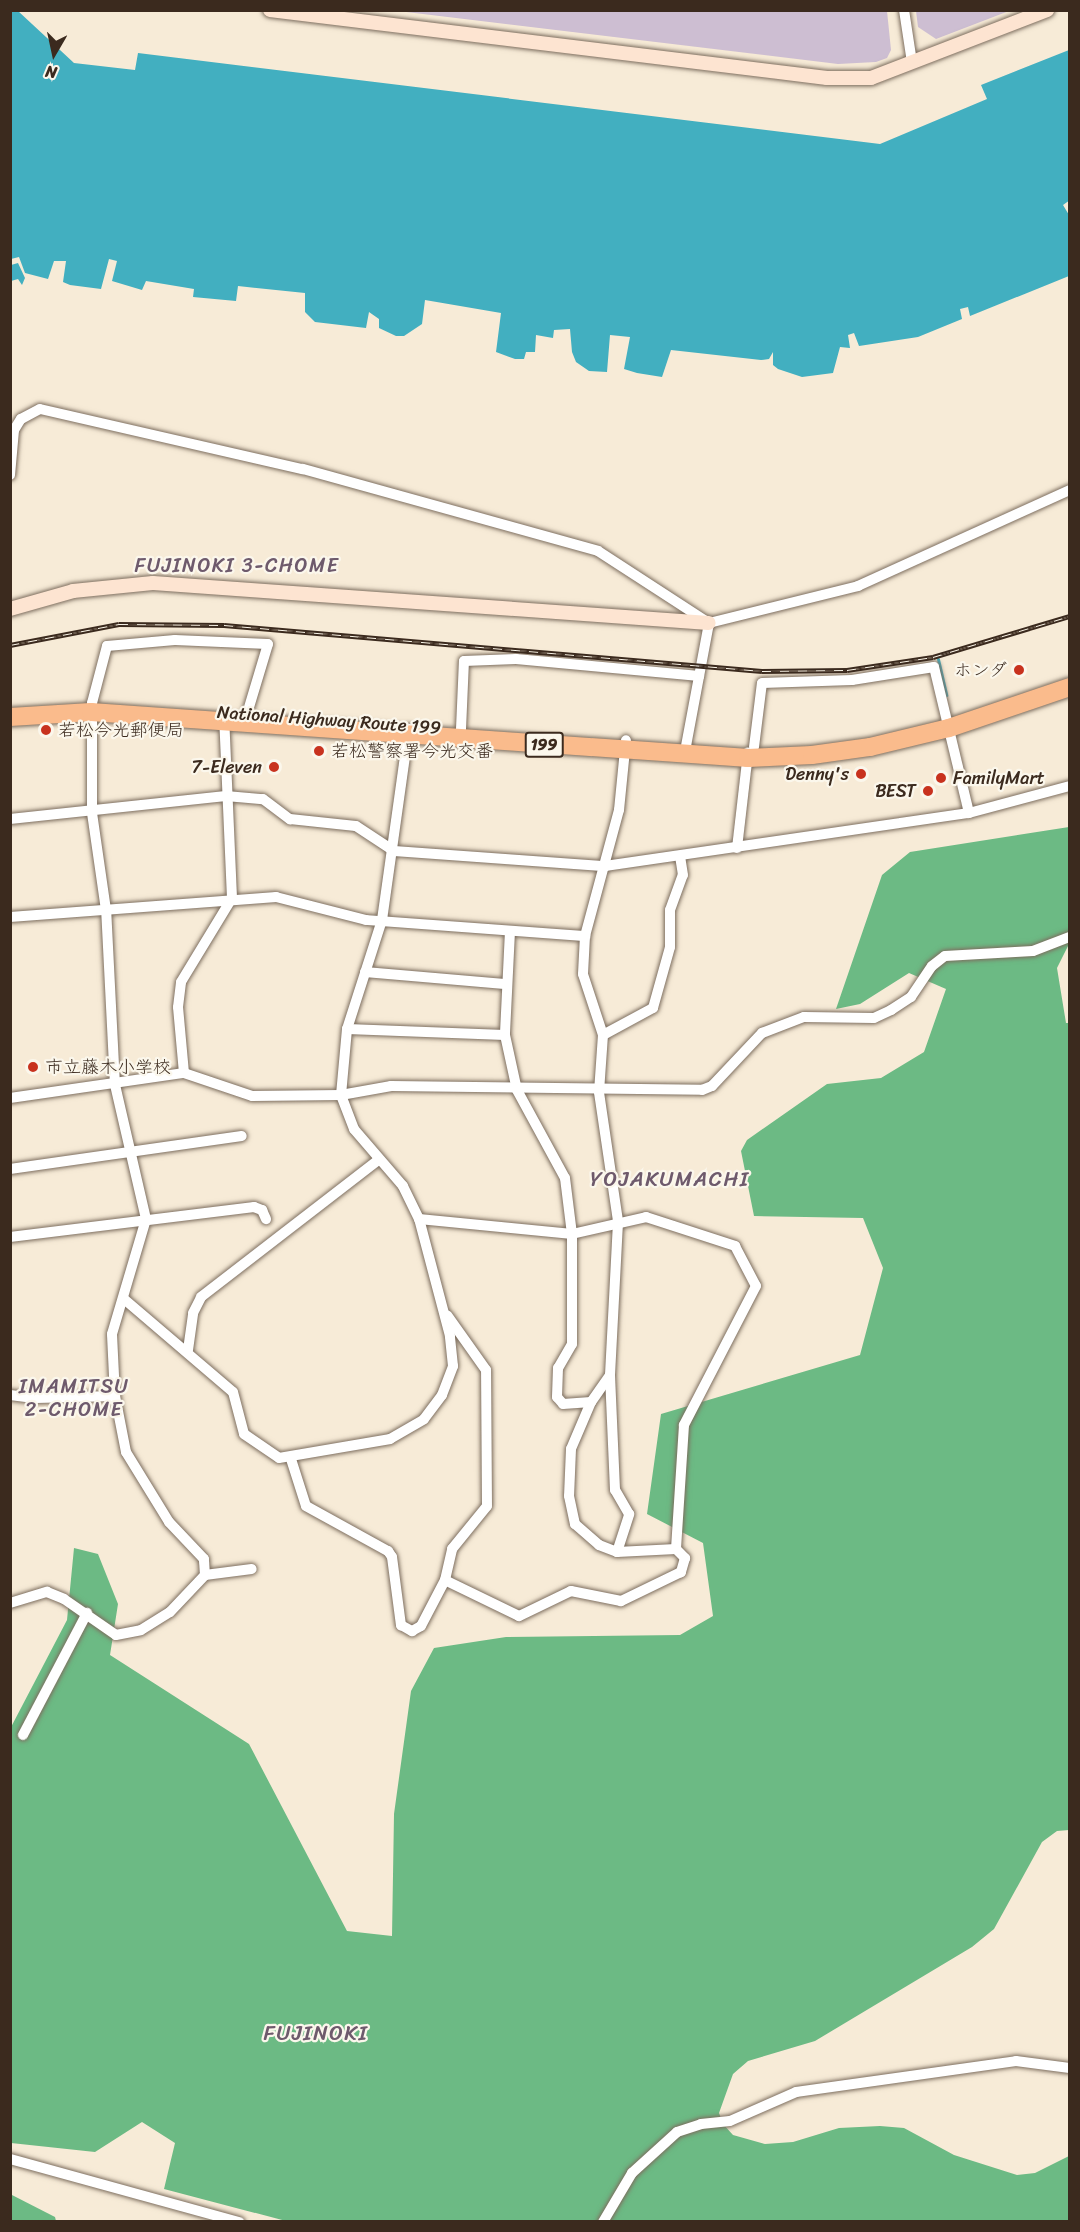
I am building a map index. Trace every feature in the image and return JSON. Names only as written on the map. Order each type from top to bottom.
[{"type":"highway","name":"National Highway Route 199","points":[[947,723],[1070,677]]},
{"type":"highway","name":"National Highway Route 199","points":[[10,704],[92,707],[224,719],[750,751],[858,739],[947,723],[1070,687]]},
{"type":"highway","name":"National Highway Route 199","points":[[10,717],[92,707]]},
{"type":"highway","name":"National Highway Route 199","points":[[224,719],[247,714],[409,731],[461,729],[626,745],[686,746],[750,751]]},
{"type":"street","points":[[270,10],[827,78],[871,78],[1047,10]]},
{"type":"street","points":[[904,10],[912,62]]},
{"type":"street","points":[[10,475],[14,430],[21,419],[40,409],[303,469],[598,551],[709,623]]},
{"type":"street","points":[[10,609],[73,591],[153,584],[709,623],[858,586],[1070,490]]},
{"type":"street","points":[[686,746],[709,623]]},
{"type":"street","points":[[205,1575],[204,1559],[169,1522],[126,1452],[115,1396],[112,1334],[146,1220],[115,1085],[106,910],[92,813],[92,707],[106,646],[175,640],[268,644],[247,714]]},
{"type":"street","points":[[461,729],[464,661],[516,659],[699,676]]},
{"type":"street","points":[[737,848],[762,683],[852,680],[934,667],[969,813]]},
{"type":"street","points":[[184,1073],[178,1007],[181,982],[232,898],[224,719]]},
{"type":"street","points":[[124,1299],[188,1350],[233,1392],[244,1434],[256,1446],[279,1458],[291,1458],[390,1439],[424,1419],[442,1395],[453,1366],[443,1310],[419,1219],[403,1186],[378,1160],[354,1129],[341,1095],[347,1029],[382,920],[394,851],[409,731]]},
{"type":"street","points":[[617,1552],[629,1514],[615,1490],[610,1375],[618,1221],[599,1092],[603,1035],[583,974],[585,936],[620,810],[626,745]]},
{"type":"street","points":[[10,819],[92,813],[226,796],[263,799],[290,819],[356,826],[394,851],[605,866],[969,813],[1070,786]]},
{"type":"street","points":[[603,1035],[653,1008],[670,947],[670,910],[683,875],[680,856]]},
{"type":"street","points":[[10,917],[232,898],[276,897],[382,920],[585,936]]},
{"type":"street","points":[[510,931],[504,984],[505,1035],[517,1090],[565,1178],[572,1234],[572,1344],[558,1368],[558,1396],[563,1404],[591,1402]]},
{"type":"street","points":[[10,1098],[115,1085],[184,1073],[252,1096],[341,1095],[391,1086],[599,1092],[708,1089],[752,1040],[771,1029],[804,1017],[873,1018],[911,996],[932,966],[945,956],[1033,951],[1070,938]]},
{"type":"street","points":[[365,972],[504,984]]},
{"type":"street","points":[[347,1029],[505,1035]]},
{"type":"street","points":[[10,1169],[242,1136]]},
{"type":"street","points":[[188,1350],[193,1313],[201,1298],[378,1160]]},
{"type":"street","points":[[10,1237],[254,1207],[262,1210],[266,1219]]},
{"type":"street","points":[[419,1219],[572,1234],[618,1221],[646,1217],[735,1246],[756,1286],[684,1425],[676,1549]]},
{"type":"street","points":[[291,1458],[306,1506],[388,1551],[392,1557],[398,1611],[406,1629],[421,1626],[445,1580],[452,1549],[487,1506],[486,1370],[443,1310]]},
{"type":"street","points":[[445,1580],[519,1616],[571,1591],[621,1601],[681,1572],[685,1558],[676,1549],[617,1552],[589,1538],[575,1524],[570,1504],[571,1449],[591,1402],[610,1375]]},
{"type":"street","points":[[10,1395],[36,1398],[115,1396]]},
{"type":"street","points":[[10,1604],[47,1592],[87,1613],[116,1635],[141,1630],[170,1612],[205,1575],[252,1569]]},
{"type":"street","points":[[23,1734],[87,1613]]},
{"type":"street","points":[[603,2222],[632,2173],[677,2132],[701,2124],[729,2121],[796,2092],[1016,2061],[1070,2068]]},
{"type":"street","points":[[10,2159],[239,2222]]},
{"type":"shaded area","points":[[916,10],[1009,11],[936,39],[918,27]]},
{"type":"shaded area","points":[[398,11],[887,11],[891,50],[887,58],[876,62],[838,64]]},
{"type":"green space","points":[[1069,827],[1069,944],[1057,968],[1066,1023],[1070,1023],[1069,1830],[1057,1831],[1042,1842],[994,1929],[972,1947],[815,2041],[748,2061],[733,2074],[719,2113],[723,2124],[733,2135],[765,2144],[793,2142],[839,2128],[880,2126],[904,2128],[954,2155],[1017,2175],[1035,2173],[1069,2156],[1069,2221],[286,2221],[164,2189],[175,2143],[142,2122],[95,2152],[11,2143],[10,1729],[67,1620],[74,1548],[98,1554],[118,1604],[110,1655],[249,1744],[347,1931],[392,1936],[394,1814],[411,1691],[434,1648],[506,1637],[680,1635],[713,1616],[703,1543],[647,1514],[661,1414],[860,1355],[883,1268],[863,1218],[754,1216],[741,1151],[747,1140],[827,1084],[881,1078],[924,1052],[946,989],[909,973],[860,1004],[836,1009],[882,875],[910,852]]},
{"type":"green space","points":[[10,2194],[55,2217],[56,2221],[11,2221]]},
{"type":"water","points":[[11,10],[18,11],[74,63],[135,70],[138,53],[880,144],[987,99],[981,85],[1069,50],[1070,200],[1063,205],[1069,215],[1069,276],[970,316],[968,307],[960,309],[962,319],[918,337],[859,346],[854,333],[848,335],[850,348],[840,347],[833,373],[802,377],[773,365],[773,352],[769,359],[761,360],[671,350],[662,377],[637,373],[624,369],[630,337],[610,335],[607,372],[589,371],[576,362],[572,352],[570,329],[554,330],[553,338],[536,335],[535,352],[526,352],[524,359],[515,359],[496,352],[501,313],[425,300],[422,324],[404,336],[396,336],[379,328],[379,319],[369,312],[366,328],[315,322],[305,312],[305,293],[238,286],[236,301],[193,297],[194,289],[146,281],[142,290],[112,281],[117,261],[109,259],[101,289],[70,285],[63,282],[66,261],[54,261],[48,279],[25,273],[19,257],[11,259]]},
{"type":"water","points":[[18,263],[25,278],[22,285],[18,279],[11,281],[11,265]]},
{"type":"waterway","points":[[938,659],[946,695]]},
{"type":"railway","points":[[10,645],[119,624],[224,625],[762,671],[847,670],[933,657],[1070,616]]},
{"type":"place","name":"ホンダ","points":[[1019,670]]},
{"type":"place","name":"若松今光郵便局","points":[[46,730]]},
{"type":"place","name":"若松警察署今光交番","points":[[319,751]]},
{"type":"place","name":"7-Eleven","points":[[274,767]]},
{"type":"place","name":"Denny's","points":[[861,774]]},
{"type":"place","name":"FamilyMart","points":[[941,778]]},
{"type":"place","name":"BEST","points":[[928,791]]},
{"type":"place","name":"市立藤木小学校","points":[[33,1067]]},
{"type":"district","name":"FUJINOKI 3-CHOME","points":[[237,565]]},
{"type":"district","name":"YOJAKUMACHI","points":[[670,1179]]},
{"type":"district","name":"IMAMITSU 2-CHOME","points":[[74,1398]]},
{"type":"district","name":"FUJINOKI","points":[[316,2033]]}]
